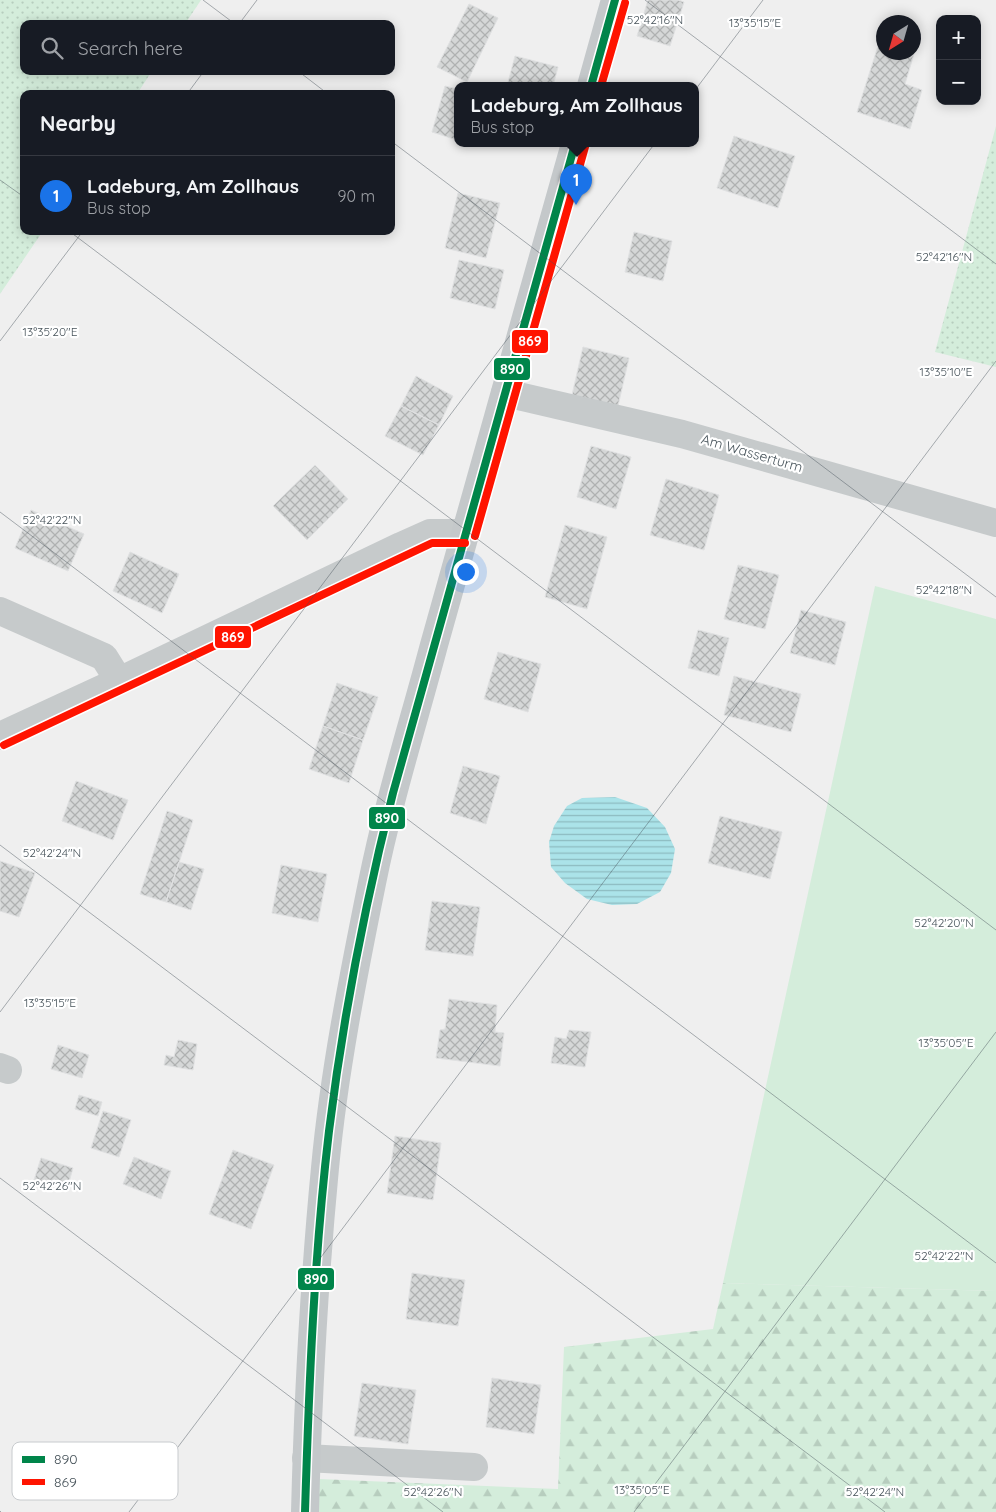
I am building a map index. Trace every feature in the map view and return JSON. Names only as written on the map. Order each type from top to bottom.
[{"type":"main road","points":[[592,82],[615,0]]},
{"type":"main road","points":[[305,1512],[311,1347],[325,1167],[353,980],[373,879],[387,822],[465,532],[574,147]]},
{"type":"street","name":"Am Wasserturm","points":[[505,393],[682,434],[996,522]]},
{"type":"street","points":[[0,736],[430,533],[465,532]]},
{"type":"street","points":[[0,611],[104,657],[119,681]]},
{"type":"street","points":[[306,1458],[474,1467]]},
{"type":"green space","points":[[0,0],[201,0],[188,20],[20,20],[20,75],[149,75],[140,90],[20,90],[20,235],[40,235],[0,294]]},
{"type":"green space","points":[[996,126],[996,367],[935,352]]},
{"type":"green space","points":[[875,586],[996,619],[996,1291],[723,1283]]},
{"type":"green space","points":[[723,1283],[996,1291],[996,1512],[318,1512],[319,1479],[558,1489],[564,1347],[713,1329]]},
{"type":"water","points":[[615,797],[647,808],[665,827],[675,849],[671,873],[660,892],[637,904],[612,905],[587,899],[565,883],[551,867],[549,842],[554,826],[567,806],[582,798]]},
{"type":"building","points":[[648,0],[678,0],[684,2],[670,46],[637,36]]},
{"type":"building","points":[[469,4],[498,18],[467,82],[437,67]]},
{"type":"building","points":[[876,52],[876,60],[912,60],[905,84],[922,90],[910,129],[857,112]]},
{"type":"building","points":[[515,56],[558,67],[554,82],[508,82]]},
{"type":"building","points":[[445,86],[454,88],[454,139],[432,132]]},
{"type":"building","points":[[734,136],[795,156],[778,208],[717,188]]},
{"type":"building","points":[[458,193],[500,203],[486,258],[445,248]]},
{"type":"building","points":[[634,232],[672,241],[663,281],[625,272]]},
{"type":"building","points":[[459,260],[504,270],[495,309],[450,298]]},
{"type":"building","points":[[583,347],[629,358],[618,406],[572,395]]},
{"type":"building","points":[[416,376],[453,396],[439,425],[401,406]]},
{"type":"building","points":[[401,406],[439,425],[423,455],[385,436]]},
{"type":"building","points":[[591,446],[631,457],[616,509],[577,497]]},
{"type":"building","points":[[315,465],[348,499],[307,540],[273,506]]},
{"type":"building","points":[[666,479],[719,495],[704,550],[650,535]]},
{"type":"building","points":[[31,510],[84,534],[68,571],[15,548]]},
{"type":"building","points":[[565,525],[607,537],[587,609],[545,597]]},
{"type":"building","points":[[130,552],[179,574],[162,613],[113,591]]},
{"type":"building","points":[[738,565],[779,575],[765,629],[724,619]]},
{"type":"building","points":[[801,610],[846,622],[835,665],[790,653]]},
{"type":"building","points":[[698,630],[729,638],[719,676],[688,668]]},
{"type":"building","points":[[498,652],[541,664],[528,712],[484,699]]},
{"type":"building","points":[[734,676],[801,694],[791,732],[724,715]]},
{"type":"building","points":[[337,683],[378,697],[363,740],[323,726]]},
{"type":"building","points":[[323,726],[363,740],[349,783],[309,769]]},
{"type":"building","points":[[463,766],[500,776],[486,824],[450,813]]},
{"type":"building","points":[[76,781],[128,800],[113,840],[62,821]]},
{"type":"building","points":[[167,811],[193,820],[166,902],[140,894]]},
{"type":"building","points":[[720,816],[782,832],[770,879],[708,863]]},
{"type":"building","points":[[0,861],[35,873],[19,917],[0,911]]},
{"type":"building","points":[[179,862],[204,869],[191,910],[166,902]]},
{"type":"building","points":[[281,865],[327,874],[318,922],[272,913]]},
{"type":"building","points":[[432,901],[480,907],[473,956],[425,950]]},
{"type":"building","points":[[449,999],[497,1005],[495,1032],[504,1033],[500,1066],[436,1058],[440,1030],[445,1029]]},
{"type":"building","points":[[569,1030],[591,1032],[585,1067],[551,1063],[555,1037],[566,1039]]},
{"type":"building","points":[[178,1040],[197,1044],[193,1070],[164,1065],[166,1055],[174,1057]]},
{"type":"building","points":[[58,1045],[89,1055],[82,1078],[51,1069]]},
{"type":"building","points":[[79,1095],[102,1102],[98,1116],[75,1109]]},
{"type":"building","points":[[103,1111],[131,1120],[119,1157],[91,1148]]},
{"type":"building","points":[[395,1136],[441,1143],[433,1200],[387,1193]]},
{"type":"building","points":[[233,1150],[274,1165],[251,1229],[209,1214]]},
{"type":"building","points":[[134,1157],[171,1171],[161,1199],[123,1184]]},
{"type":"building","points":[[41,1158],[73,1168],[67,1189],[34,1180]]},
{"type":"building","points":[[412,1273],[465,1280],[458,1326],[406,1319]]},
{"type":"building","points":[[492,1378],[541,1385],[534,1434],[486,1427]]},
{"type":"building","points":[[362,1383],[416,1390],[408,1444],[354,1436]]},
{"type":"transit line","name":"890","points":[[592,82],[615,0]]},
{"type":"transit line","name":"869","points":[[602,82],[625,3]]},
{"type":"transit line","name":"890","points":[[305,1512],[308,1417],[319,1226],[329,1131],[356,961],[393,793],[574,147]]},
{"type":"transit line","name":"869","points":[[475,536],[585,147]]},
{"type":"transit line","name":"869","points":[[4,745],[432,543],[465,543]]},
{"type":"place","name":"Ladeburg, Am Zollhaus","points":[[576,205]]}]
